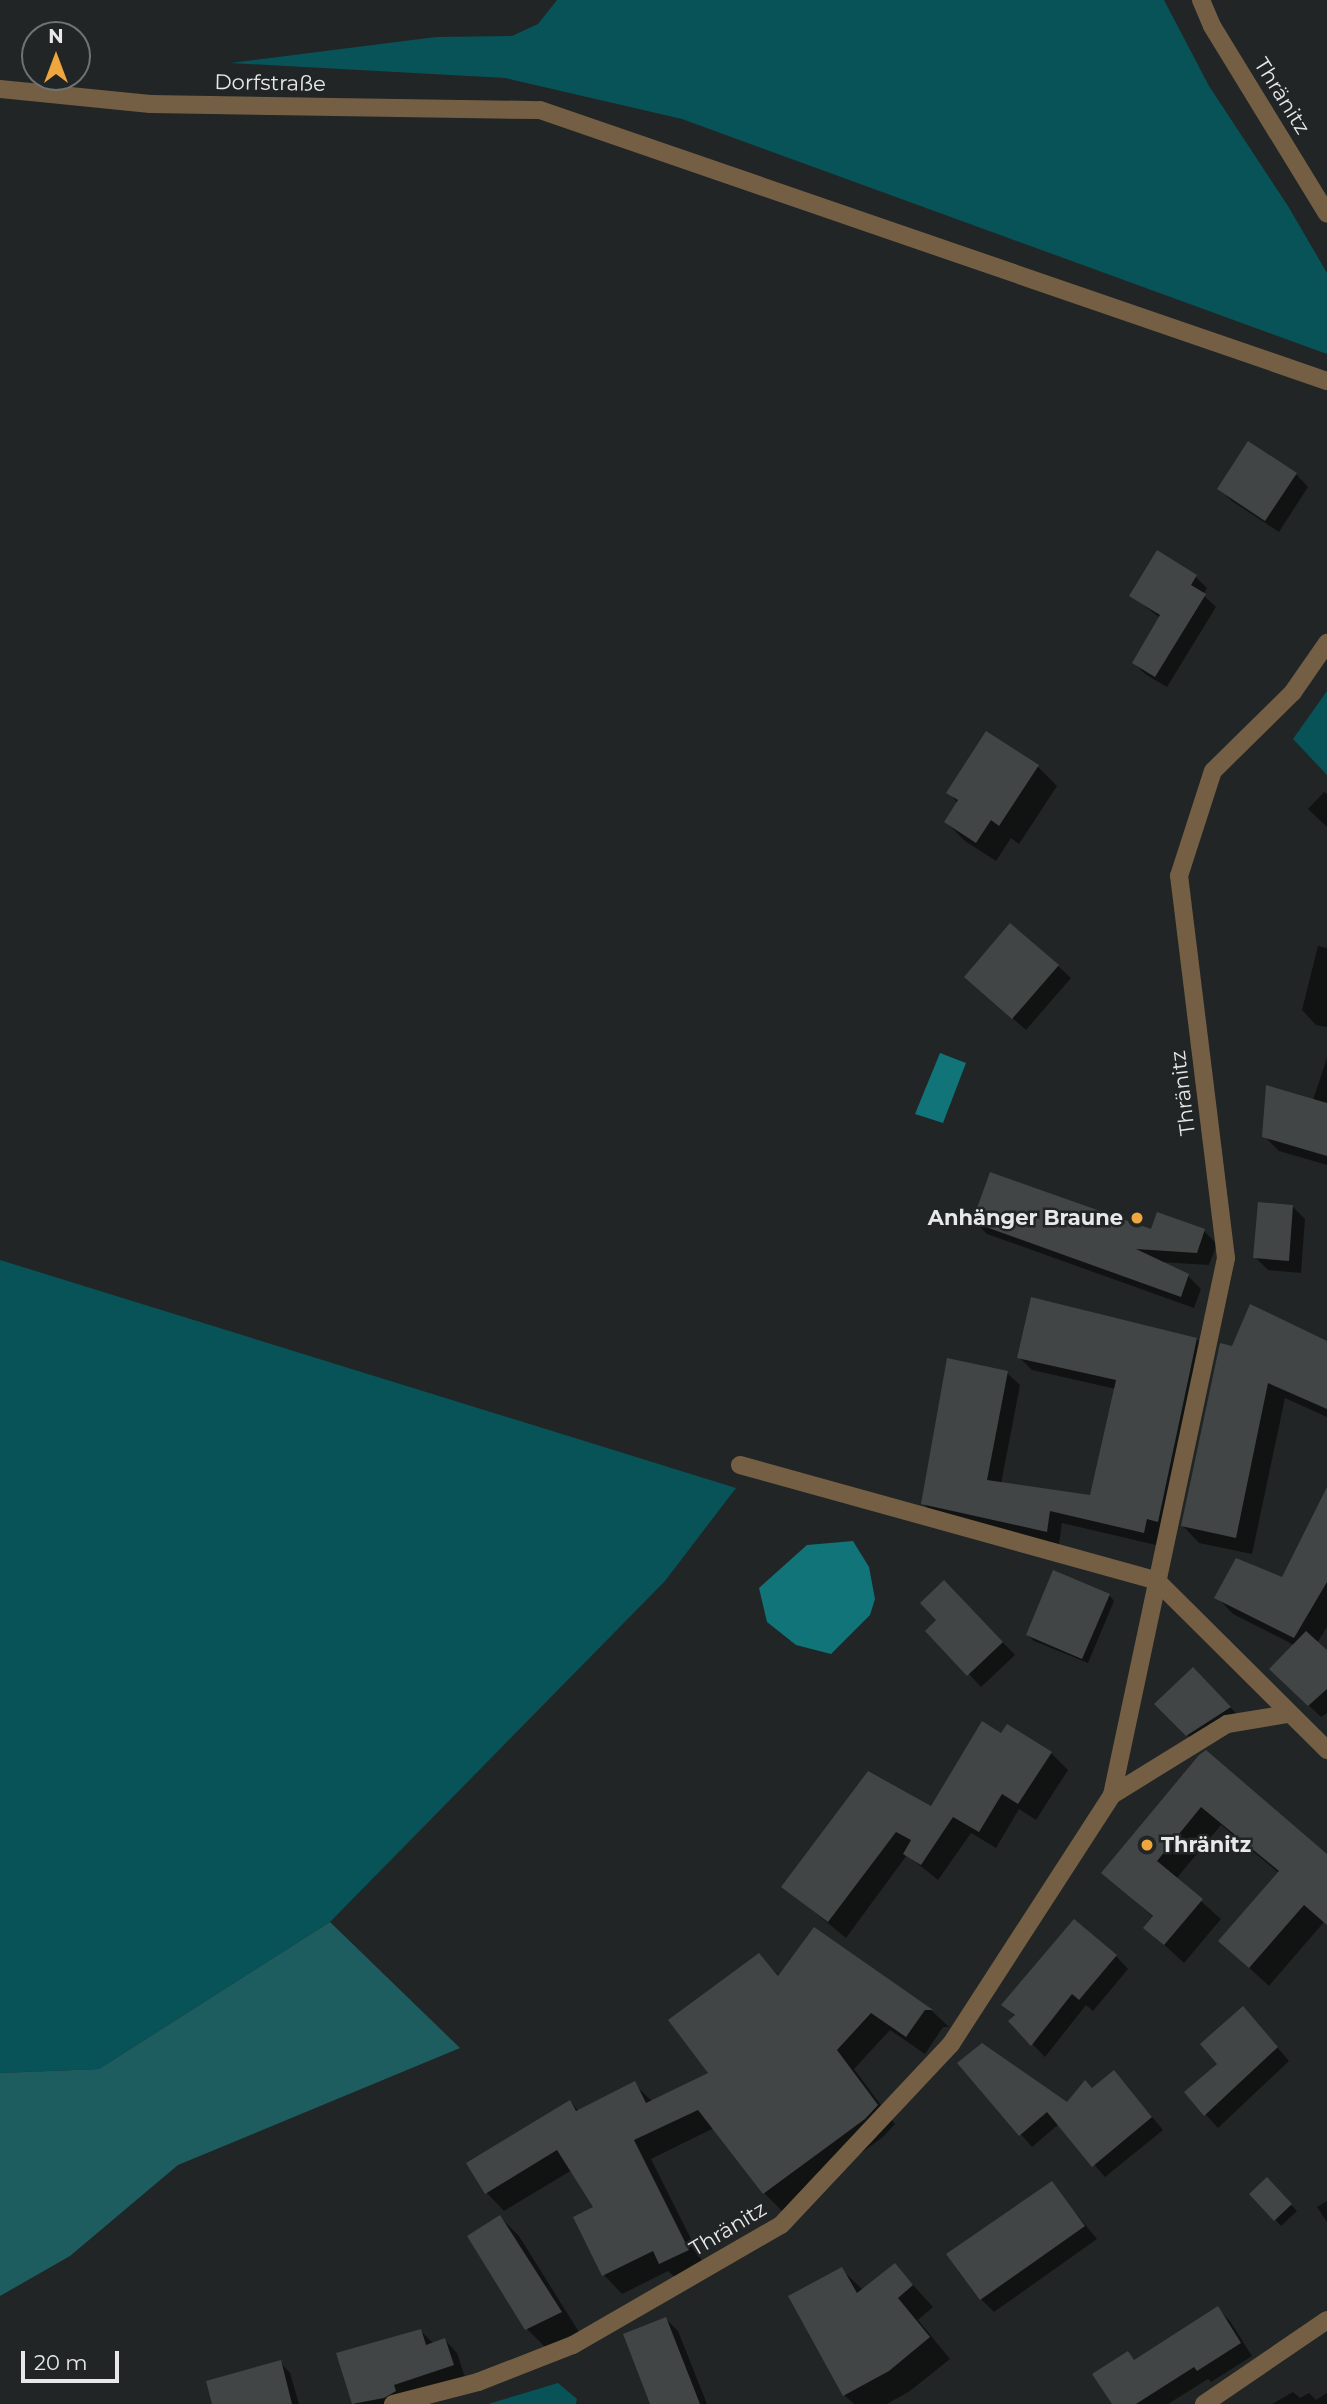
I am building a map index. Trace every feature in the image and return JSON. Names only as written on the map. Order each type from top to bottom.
[{"type":"street","name":"Thränitz","points":[[1201,0],[1212,26],[1327,214]]},
{"type":"street","name":"Dorfstraße","points":[[0,89],[150,104],[540,110],[1327,381]]},
{"type":"street","name":"Thränitz","points":[[393,2404],[478,2382],[573,2344],[781,2225],[951,2044],[1112,1795],[1226,1258],[1179,876],[1213,771],[1293,692],[1327,643]]},
{"type":"street","points":[[740,1465],[1157,1581],[1327,1750]]},
{"type":"street","name":"Thränitz","points":[[1112,1795],[1227,1724],[1289,1714]]},
{"type":"street","points":[[1203,2404],[1327,2320]]},
{"type":"shaded area","points":[[557,0],[1164,0],[1209,86],[1288,206],[1327,273],[1327,354],[682,119],[505,78],[230,63],[436,37],[512,36],[538,24]]},
{"type":"shaded area","points":[[1327,691],[1327,775],[1293,739]]},
{"type":"shaded area","points":[[940,1053],[966,1063],[943,1123],[915,1114]]},
{"type":"shaded area","points":[[0,1260],[736,1488],[665,1581],[330,1922],[99,2069],[0,2073]]},
{"type":"shaded area","points":[[853,1541],[869,1567],[875,1599],[870,1615],[831,1654],[796,1645],[767,1622],[759,1588],[807,1545]]},
{"type":"shaded area","points":[[330,1922],[460,2048],[178,2165],[70,2256],[0,2296],[0,2073],[99,2069]]},
{"type":"shaded area","points":[[558,2383],[577,2399],[576,2404],[488,2404]]},
{"type":"building","points":[[1248,441],[1297,473],[1265,521],[1217,489]]},
{"type":"building","points":[[1157,550],[1197,575],[1191,585],[1206,594],[1155,677],[1132,663],[1160,615],[1129,596]]},
{"type":"building","points":[[986,731],[1039,765],[999,826],[991,820],[976,843],[944,822],[958,800],[946,793]]},
{"type":"building","points":[[1010,923],[1059,965],[1012,1019],[964,977]]},
{"type":"building","points":[[1266,1085],[1327,1103],[1327,1156],[1262,1137]]},
{"type":"building","points":[[990,1172],[1151,1229],[1157,1212],[1205,1229],[1197,1253],[1136,1249],[1189,1274],[1181,1297],[972,1222]]},
{"type":"building","points":[[1258,1202],[1293,1205],[1289,1261],[1253,1258]]},
{"type":"building","points":[[1031,1297],[1197,1338],[1158,1522],[1147,1519],[1144,1533],[1050,1511],[1047,1532],[921,1504],[947,1358],[1008,1371],[987,1480],[1090,1495],[1116,1380],[1017,1358]]},
{"type":"building","points":[[1250,1304],[1327,1341],[1327,1409],[1268,1383],[1236,1538],[1181,1526],[1220,1343],[1232,1346]]},
{"type":"building","points":[[1327,1487],[1327,1582],[1294,1638],[1214,1598],[1236,1558],[1282,1577]]},
{"type":"building","points":[[1053,1570],[1110,1594],[1082,1659],[1026,1635]]},
{"type":"building","points":[[944,1580],[1003,1642],[967,1676],[925,1631],[936,1620],[920,1603]]},
{"type":"building","points":[[1306,1631],[1327,1650],[1327,1689],[1308,1706],[1269,1669]]},
{"type":"building","points":[[1193,1667],[1231,1707],[1186,1736],[1154,1704]]},
{"type":"building","points":[[982,1721],[1001,1733],[1007,1724],[1052,1752],[1018,1804],[1002,1794],[979,1832],[953,1817],[921,1865],[903,1854],[911,1840],[896,1832],[828,1922],[781,1887],[868,1771],[931,1806]]},
{"type":"building","name":"Thränitz","points":[[1206,1750],[1327,1854],[1327,1925],[1304,1905],[1249,1968],[1218,1941],[1279,1871],[1201,1807],[1157,1861],[1203,1899],[1164,1945],[1143,1928],[1153,1916],[1101,1873]]},
{"type":"building","points":[[1074,1919],[1117,1955],[1079,2000],[1072,1994],[1031,2046],[1008,2021],[1015,2015],[1001,2005]]},
{"type":"building","points":[[814,1927],[933,2010],[925,2010],[906,2037],[871,2013],[837,2050],[878,2105],[865,2119],[763,2194],[698,2110],[634,2140],[689,2250],[659,2264],[653,2251],[602,2276],[573,2217],[593,2207],[557,2150],[485,2194],[466,2163],[570,2100],[576,2111],[635,2081],[646,2103],[708,2073],[668,2020],[759,1953],[778,1976]]},
{"type":"building","points":[[1243,2006],[1278,2047],[1204,2116],[1184,2092],[1217,2064],[1200,2044]]},
{"type":"building","points":[[982,2043],[1067,2102],[1085,2080],[1092,2088],[1114,2070],[1152,2117],[1092,2167],[1047,2112],[1019,2136],[957,2063]]},
{"type":"building","points":[[1267,2177],[1292,2204],[1274,2221],[1249,2194]]},
{"type":"building","points":[[1052,2181],[1085,2226],[980,2300],[946,2254]]},
{"type":"building","points":[[500,2215],[562,2312],[525,2330],[467,2236]]},
{"type":"building","points":[[895,2263],[913,2285],[898,2298],[930,2337],[889,2371],[843,2396],[788,2296],[842,2267],[857,2293]]},
{"type":"building","points":[[1218,2306],[1241,2343],[1197,2371],[1194,2367],[1136,2404],[1112,2404],[1092,2374],[1128,2351],[1134,2360]]},
{"type":"building","points":[[666,2317],[700,2404],[650,2404],[623,2334]]},
{"type":"building","points":[[421,2329],[426,2345],[445,2338],[454,2365],[394,2385],[396,2391],[384,2398],[352,2404],[336,2353]]},
{"type":"building","points":[[281,2360],[292,2404],[212,2404],[206,2381]]},
{"type":"place","name":"Anhänger Braune","points":[[1137,1218]]},
{"type":"place","name":"Thränitz","points":[[1147,1845]]}]
